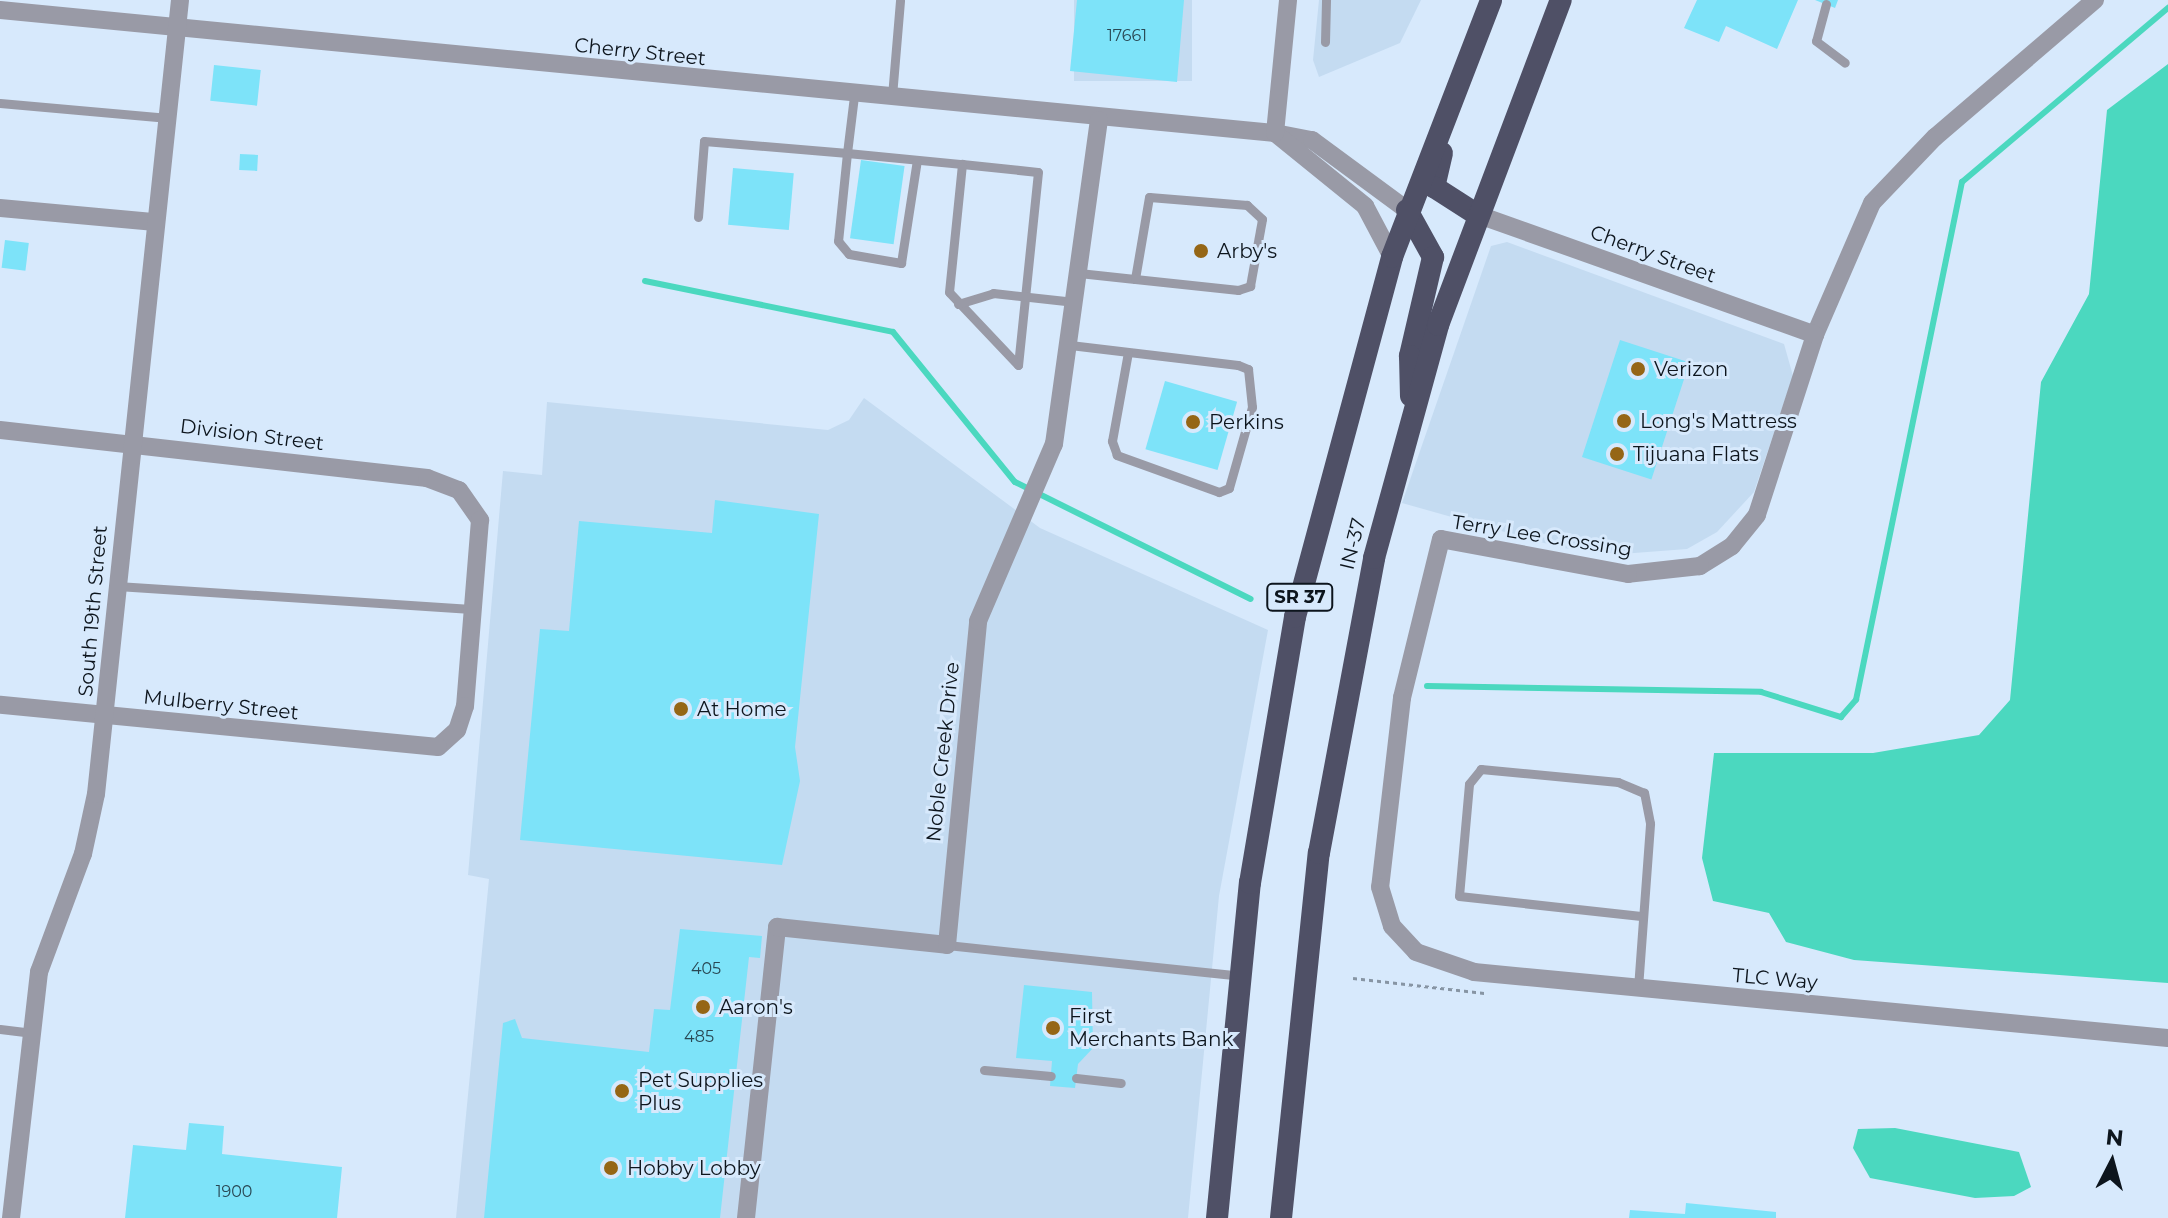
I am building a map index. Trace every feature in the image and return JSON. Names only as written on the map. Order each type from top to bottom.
[{"type":"highway","name":"IN-37","points":[[1217,1218],[1240,976],[1295,617],[1392,257],[1407,210],[1491,0]]},
{"type":"highway","name":"IN-37","points":[[1281,1218],[1306,956],[1340,721],[1411,417],[1476,214],[1561,0]]},
{"type":"highway","points":[[1476,214],[1434,187],[1477,31]]},
{"type":"highway","points":[[1407,210],[1433,257],[1410,356],[1411,417]]},
{"type":"street","name":"South 19th Street","points":[[11,1218],[31,1033],[49,935],[89,832],[105,716],[131,443],[180,0]]},
{"type":"street","points":[[1288,0],[1275,133],[1365,206],[1392,257]]},
{"type":"street","name":"Terry Lee Crossing","points":[[1392,926],[1380,887],[1384,812],[1441,539],[1628,574],[1700,566],[1732,546],[1757,515],[1815,335],[1858,225],[1889,180],[2095,0]]},
{"type":"street","name":"Cherry Street","points":[[0,10],[1099,120],[1275,133],[1312,140],[1407,210]]},
{"type":"street","name":"Noble Creek Drive","points":[[947,945],[978,621],[1043,475],[1070,345],[1099,120]]},
{"type":"street","points":[[0,208],[155,222]]},
{"type":"street","name":"Cherry Street","points":[[1476,214],[1815,335]]},
{"type":"street","name":"Division Street","points":[[0,430],[439,480],[466,497],[480,520],[471,609]]},
{"type":"street","name":"Mulberry Street","points":[[0,705],[438,747],[462,718],[471,609]]},
{"type":"street","name":"TLC Way","points":[[1392,926],[1416,952],[1445,966],[1638,988],[2168,1038]]},
{"type":"street","points":[[746,1218],[777,927],[947,945]]},
{"type":"lane","points":[[892,99],[900,0]]},
{"type":"lane","points":[[1325,42],[1326,0]]},
{"type":"lane","points":[[1826,4],[1816,41],[1845,63]]},
{"type":"lane","points":[[854,96],[838,241],[849,254],[901,263],[917,160]]},
{"type":"lane","points":[[0,103],[168,118]]},
{"type":"lane","points":[[698,217],[704,141],[847,153],[962,164],[1038,172],[1028,295],[1018,365],[958,304],[947,279],[962,164]]},
{"type":"lane","points":[[1079,273],[1135,279],[1250,286],[1262,219],[1247,205],[1149,197],[1135,279]]},
{"type":"lane","points":[[958,304],[993,293],[1075,302]]},
{"type":"lane","points":[[1070,345],[1128,352],[1248,369],[1252,407],[1229,488],[1219,492],[1117,455],[1112,441],[1128,352]]},
{"type":"lane","points":[[117,586],[471,609]]},
{"type":"lane","points":[[1638,988],[1650,823],[1644,793],[1618,782],[1481,769],[1469,784],[1459,896],[1641,916]]},
{"type":"lane","points":[[947,945],[1240,976]]},
{"type":"lane","points":[[0,1029],[31,1033]]},
{"type":"lane","points":[[984,1070],[1051,1076]]},
{"type":"lane","points":[[1076,1078],[1121,1083]]},
{"type":"shaded area","points":[[1074,0],[1192,0],[1192,81],[1074,81]]},
{"type":"shaded area","points":[[1319,0],[1421,0],[1400,43],[1319,77],[1313,60]]},
{"type":"shaded area","points":[[2168,64],[2168,983],[1854,960],[1786,942],[1769,913],[1713,901],[1702,858],[1714,753],[1873,753],[1979,735],[2010,700],[2041,382],[2089,294],[2107,110]]},
{"type":"shaded area","points":[[1507,242],[1784,344],[1793,376],[1754,492],[1717,532],[1687,549],[1621,554],[1562,548],[1402,503],[1491,246]]},
{"type":"shaded area","points":[[864,398],[1040,528],[1268,630],[1219,896],[1188,1218],[456,1218],[489,879],[468,875],[503,471],[542,475],[547,402],[828,430],[849,420]]},
{"type":"shaded area","points":[[1895,1128],[2019,1152],[2031,1187],[2014,1196],[1975,1198],[1870,1178],[1853,1148],[1858,1129]]},
{"type":"building","points":[[1077,0],[1184,0],[1177,82],[1070,71]]},
{"type":"building","points":[[1697,0],[1798,0],[1777,49],[1726,26],[1719,42],[1684,28]]},
{"type":"building","points":[[1815,0],[1838,0],[1835,8]]},
{"type":"building","points":[[214,65],[261,70],[257,106],[210,101]]},
{"type":"building","points":[[240,154],[258,155],[257,171],[239,170]]},
{"type":"building","points":[[861,160],[905,166],[894,244],[850,238]]},
{"type":"building","points":[[733,168],[794,173],[789,230],[728,225]]},
{"type":"building","points":[[5,240],[29,243],[25,271],[2,268]]},
{"type":"building","points":[[1620,340],[1689,363],[1651,480],[1582,457]]},
{"type":"building","points":[[1165,381],[1237,402],[1218,470],[1145,449]]},
{"type":"building","points":[[715,500],[819,514],[795,747],[800,781],[782,865],[520,840],[540,629],[569,631],[579,521],[712,533]]},
{"type":"building","points":[[680,929],[762,936],[760,958],[749,957],[720,1218],[484,1218],[503,1023],[515,1019],[522,1038],[649,1052],[654,1009],[670,1010]]},
{"type":"building","points":[[1024,985],[1092,992],[1093,1048],[1078,1064],[1075,1088],[1050,1086],[1052,1061],[1016,1058]]},
{"type":"building","points":[[189,1123],[224,1126],[222,1154],[342,1167],[337,1218],[125,1218],[133,1145],[186,1150]]},
{"type":"building","points":[[1686,1203],[1776,1212],[1776,1218],[1629,1218],[1630,1210],[1685,1214]]},
{"type":"waterway","points":[[1427,686],[1761,692],[1841,717],[1856,700],[1962,182],[2168,8]]},
{"type":"waterway","points":[[645,281],[893,332],[1015,482],[1251,599]]},
{"type":"place","name":"Arby's","points":[[1201,251]]},
{"type":"place","name":"Verizon","points":[[1638,369]]},
{"type":"place","name":"Long's Mattress","points":[[1624,421]]},
{"type":"place","name":"Perkins","points":[[1193,422]]},
{"type":"place","name":"Tijuana Flats","points":[[1617,454]]},
{"type":"place","name":"At Home","points":[[681,709]]},
{"type":"place","name":"Aaron's","points":[[703,1007]]},
{"type":"place","name":"First Merchants Bank","points":[[1053,1028]]},
{"type":"place","name":"Pet Supplies Plus","points":[[622,1091]]},
{"type":"place","name":"Hobby Lobby","points":[[611,1168]]}]
